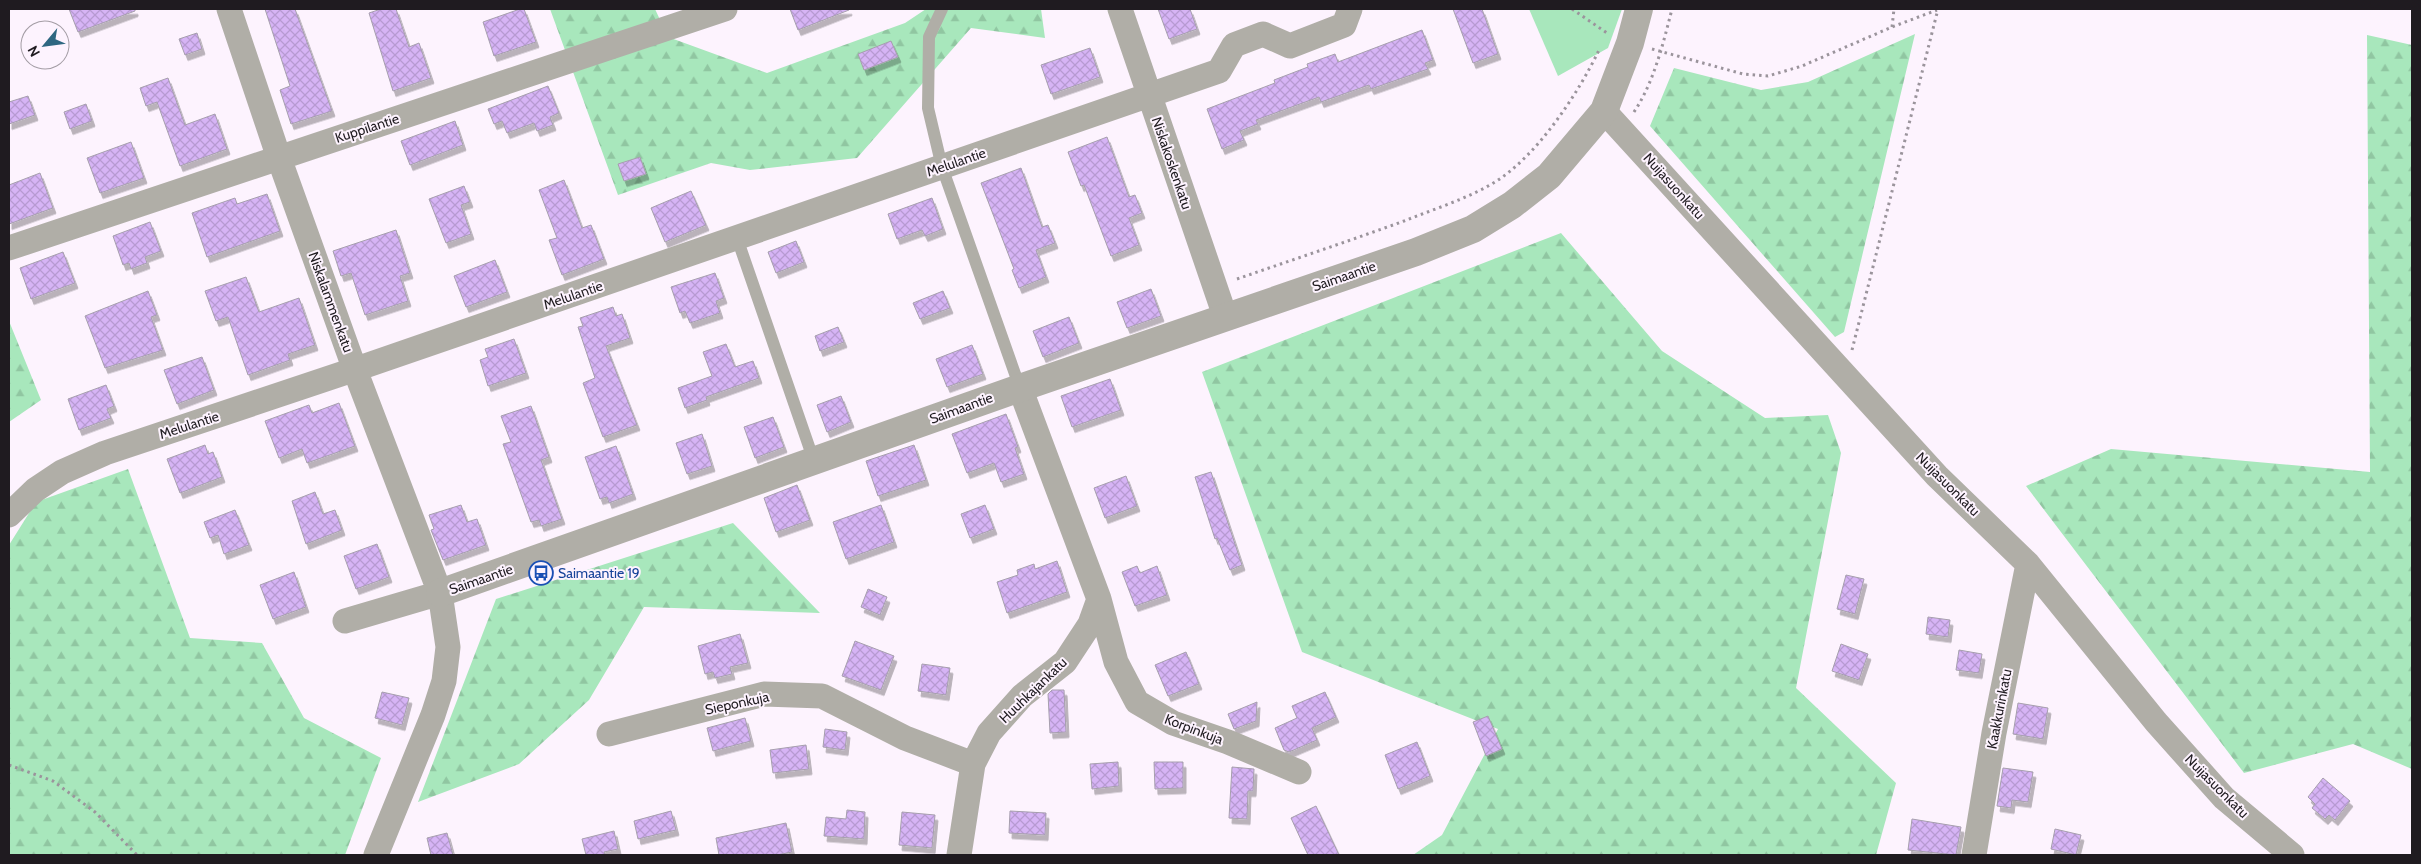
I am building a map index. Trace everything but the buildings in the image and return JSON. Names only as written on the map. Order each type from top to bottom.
[{"type":"street","name":"Niskalammenkatu","points":[[229,9],[279,158],[355,370],[440,593]]},
{"type":"street","name":"Kuppilantie","points":[[9,248],[724,9]]},
{"type":"street","name":"Niskakoskenkatu","points":[[1120,9],[1225,316]]},
{"type":"street","name":"Melulantie","points":[[9,515],[35,490],[62,472],[105,453],[355,370],[1150,96],[1219,71],[1234,45],[1262,34],[1290,46],[1344,25],[1350,9]]},
{"type":"street","name":"Saimaantie","points":[[376,855],[433,715],[444,681],[448,647],[440,593],[1225,316],[1416,252],[1473,229],[1512,205],[1613,121],[1619,38],[1639,9]]},
{"type":"street","name":"Nuijasuonkatu","points":[[1613,121],[1937,476],[2028,564],[2156,722],[2218,791],[2292,855]]},
{"type":"street","points":[[1020,388],[1099,599]]},
{"type":"street","name":"Kaakkurinkatu","points":[[1974,855],[1994,734],[2028,564]]},
{"type":"street","points":[[345,621],[440,593]]},
{"type":"street","name":"Huuhkajankatu","points":[[959,855],[973,764],[989,733],[1022,696],[1065,662],[1090,624],[1099,599]]},
{"type":"street","name":"Korpinkuja","points":[[1099,599],[1116,662],[1137,702],[1173,723],[1228,742],[1299,772]]},
{"type":"street","name":"Sieponkuja","points":[[609,734],[764,694],[822,696],[904,738],[973,764]]},
{"type":"lane","points":[[942,9],[929,37],[928,99],[942,167],[1020,388]]},
{"type":"lane","points":[[737,238],[814,461]]},
{"type":"path","points":[[1214,287],[1451,203],[1495,182],[1533,150],[1588,75],[1619,38],[1572,9]]},
{"type":"path","points":[[1613,121],[1642,100],[1661,51],[1672,9]]},
{"type":"path","points":[[1892,27],[1894,9]]},
{"type":"path","points":[[1661,51],[1743,74],[1768,76],[1802,66],[1938,9]]},
{"type":"path","points":[[1846,377],[1938,9]]},
{"type":"path","points":[[9,765],[53,781],[95,812],[138,855]]},
{"type":"green space","points":[[550,9],[655,9],[668,37],[767,73],[905,23],[926,9],[1041,9],[1045,38],[971,28],[857,158],[750,170],[711,163],[618,195]]},
{"type":"green space","points":[[1529,9],[1622,9],[1608,48],[1558,76]]},
{"type":"green space","points":[[1915,34],[1844,332],[1835,337],[1650,126],[1674,68],[1761,90],[1808,82]]},
{"type":"green space","points":[[2367,35],[2412,45],[2412,769],[2353,744],[2244,773],[2026,486],[2111,449],[2370,472]]},
{"type":"green space","points":[[1561,233],[1662,351],[1765,418],[1828,415],[1841,453],[1796,688],[1896,783],[1876,855],[1413,855],[1442,835],[1498,729],[1302,652],[1202,372]]},
{"type":"green space","points":[[9,321],[41,400],[9,422]]},
{"type":"green space","points":[[128,469],[190,638],[262,643],[304,718],[381,758],[345,855],[9,855],[9,545],[36,502]]},
{"type":"green space","points":[[733,523],[820,613],[644,607],[589,700],[519,764],[418,802],[496,599]]},
{"type":"place","name":"Saimaantie 19","points":[[541,573]]}]
